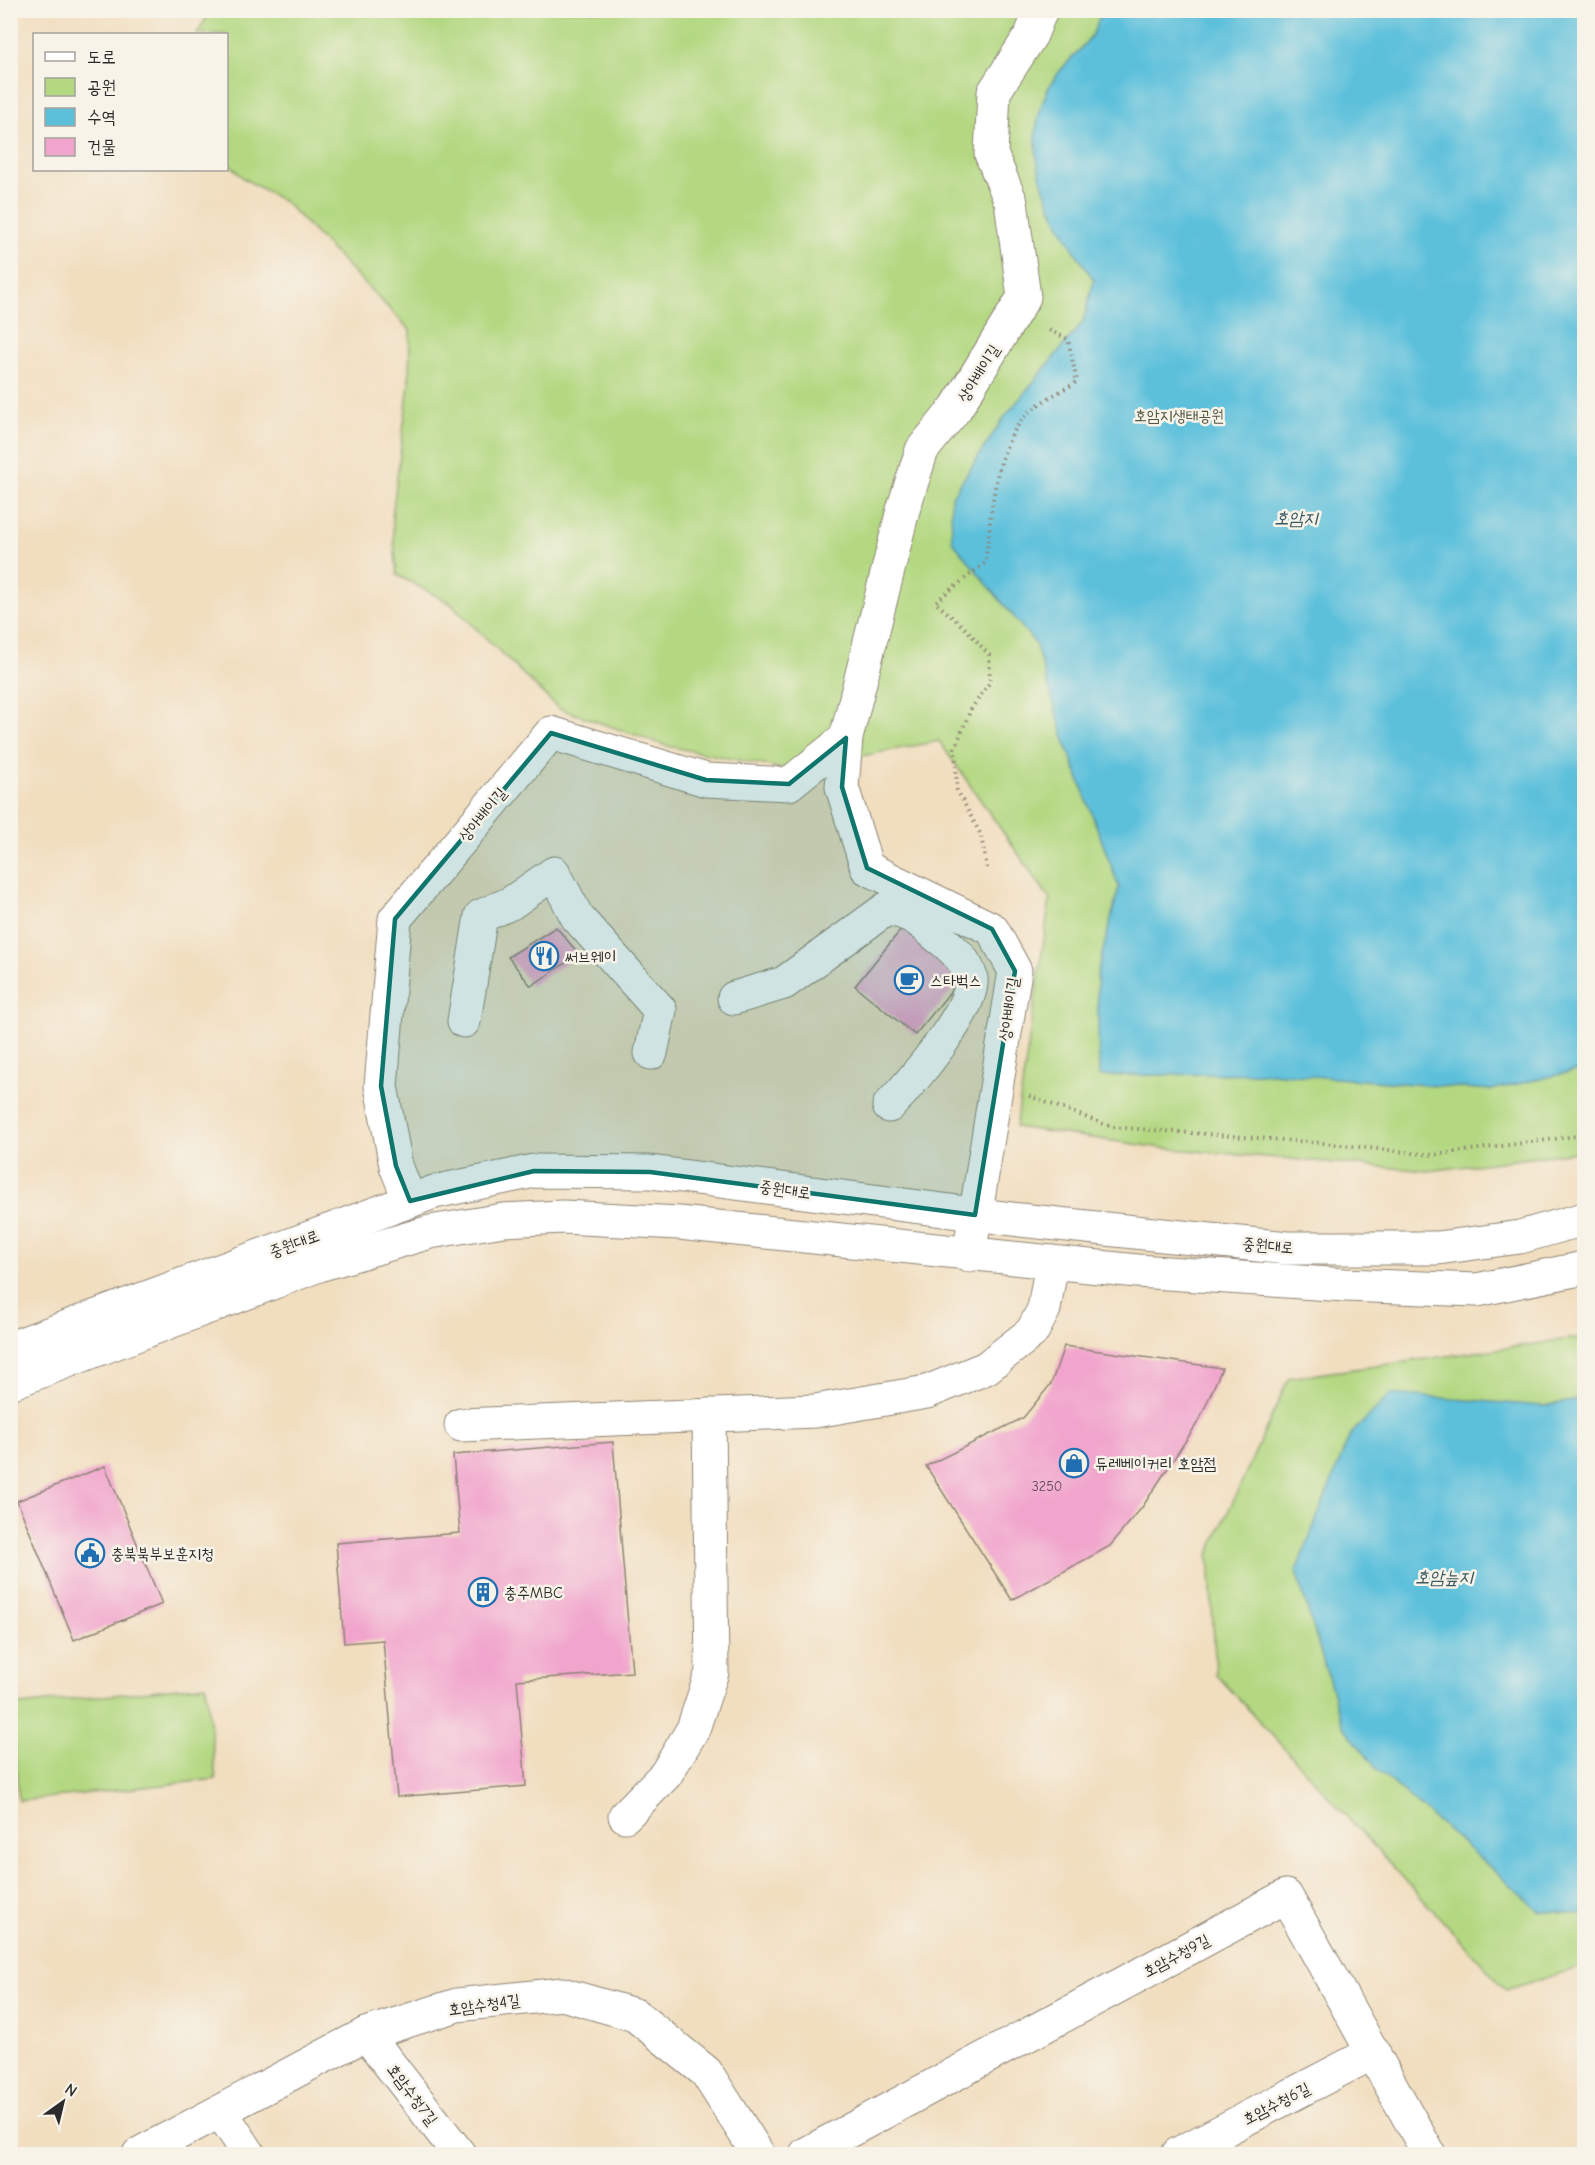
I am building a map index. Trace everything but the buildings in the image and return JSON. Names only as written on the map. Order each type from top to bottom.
[{"type":"street","name":"상아배이길","points":[[969,1255],[1015,971],[992,929],[867,868],[842,787],[846,738],[903,510],[922,450],[956,408],[1024,297],[1011,202],[991,154],[994,92],[1031,35],[1041,10]]},
{"type":"street","name":"상아배이길","points":[[410,1201],[396,1166],[381,1086],[395,919],[551,734],[706,780],[789,784],[846,738]]},
{"type":"street","points":[[464,1021],[481,916],[511,903],[554,873],[577,917],[660,1010],[651,1053]]},
{"type":"street","points":[[734,998],[784,983],[886,909],[906,911],[961,958],[966,964],[971,981],[968,1000],[922,1070],[889,1106]]},
{"type":"street","name":"중원대로","points":[[10,1348],[434,1192],[534,1172],[650,1172],[975,1215],[1288,1248],[1438,1248],[1520,1237],[1584,1218]]},
{"type":"street","name":"중원대로","points":[[10,1383],[319,1265],[430,1232],[503,1220],[563,1216],[679,1223],[1137,1271],[1345,1285],[1477,1290],[1584,1268]]},
{"type":"street","points":[[461,1425],[815,1411],[927,1392],[986,1368],[1032,1332],[1044,1309],[1052,1262]]},
{"type":"street","points":[[625,1816],[666,1774],[693,1730],[712,1672],[709,1415]]},
{"type":"street","name":"호암수청9길","points":[[806,2154],[1286,1896],[1429,2154]]},
{"type":"street","name":"호암수청4길","points":[[139,2154],[366,2034],[457,2005],[562,1994],[635,2015],[706,2072],[758,2154]]},
{"type":"street","name":"호암수청7길","points":[[366,2034],[459,2154]]},
{"type":"street","name":"호암수청6길","points":[[1178,2154],[1374,2052]]},
{"type":"street","points":[[221,2112],[249,2154]]},
{"type":"path","points":[[987,868],[981,836],[957,790],[955,748],[970,709],[990,682],[989,656],[967,630],[935,602],[985,563],[1002,459],[1021,420],[1050,397],[1077,382],[1068,339],[1038,326]]},
{"type":"path","points":[[1028,1095],[1112,1127],[1323,1143],[1432,1155],[1584,1135]]},
{"type":"highlighted area","points":[[551,733],[706,780],[789,784],[846,738],[842,787],[867,868],[992,929],[1015,971],[975,1215],[650,1172],[534,1171],[410,1201],[396,1166],[381,1086],[395,919]]},
{"type":"green space","name":"호암지생태공원","points":[[211,10],[1584,11],[1584,1151],[1428,1171],[1162,1148],[1016,1127],[1050,899],[939,741],[789,770],[667,746],[558,708],[450,603],[397,575],[392,517],[409,384],[410,330],[285,202],[243,178],[228,162],[228,33],[198,33]]},
{"type":"green space","name":"호암늪지","points":[[1584,1337],[1584,1966],[1506,1990],[1216,1674],[1209,1554],[1289,1378]]},
{"type":"green space","points":[[206,1685],[216,1779],[19,1801],[11,1706]]},
{"type":"water","name":"호암지","points":[[1102,10],[1584,11],[1584,1069],[1491,1090],[1270,1073],[1099,1076],[1097,974],[1119,887],[1067,747],[1035,643],[952,541],[951,498],[1003,419],[1083,322],[1094,280],[1065,235],[1043,186],[1037,160],[1036,134],[1041,108],[1052,82],[1091,36]]},
{"type":"water","name":"호암늪지","points":[[1391,1394],[1543,1406],[1584,1399],[1584,1914],[1540,1911],[1376,1768],[1343,1726],[1296,1571],[1350,1435]]},
{"type":"place","name":"써브웨이","points":[[544,956]]},
{"type":"place","name":"스타벅스","points":[[909,980]]},
{"type":"place","name":"듀레베이커리 호암점","points":[[1074,1463]]},
{"type":"place","name":"충북북부보훈지청","points":[[90,1553]]},
{"type":"place","name":"충주MBC","points":[[483,1592]]}]
